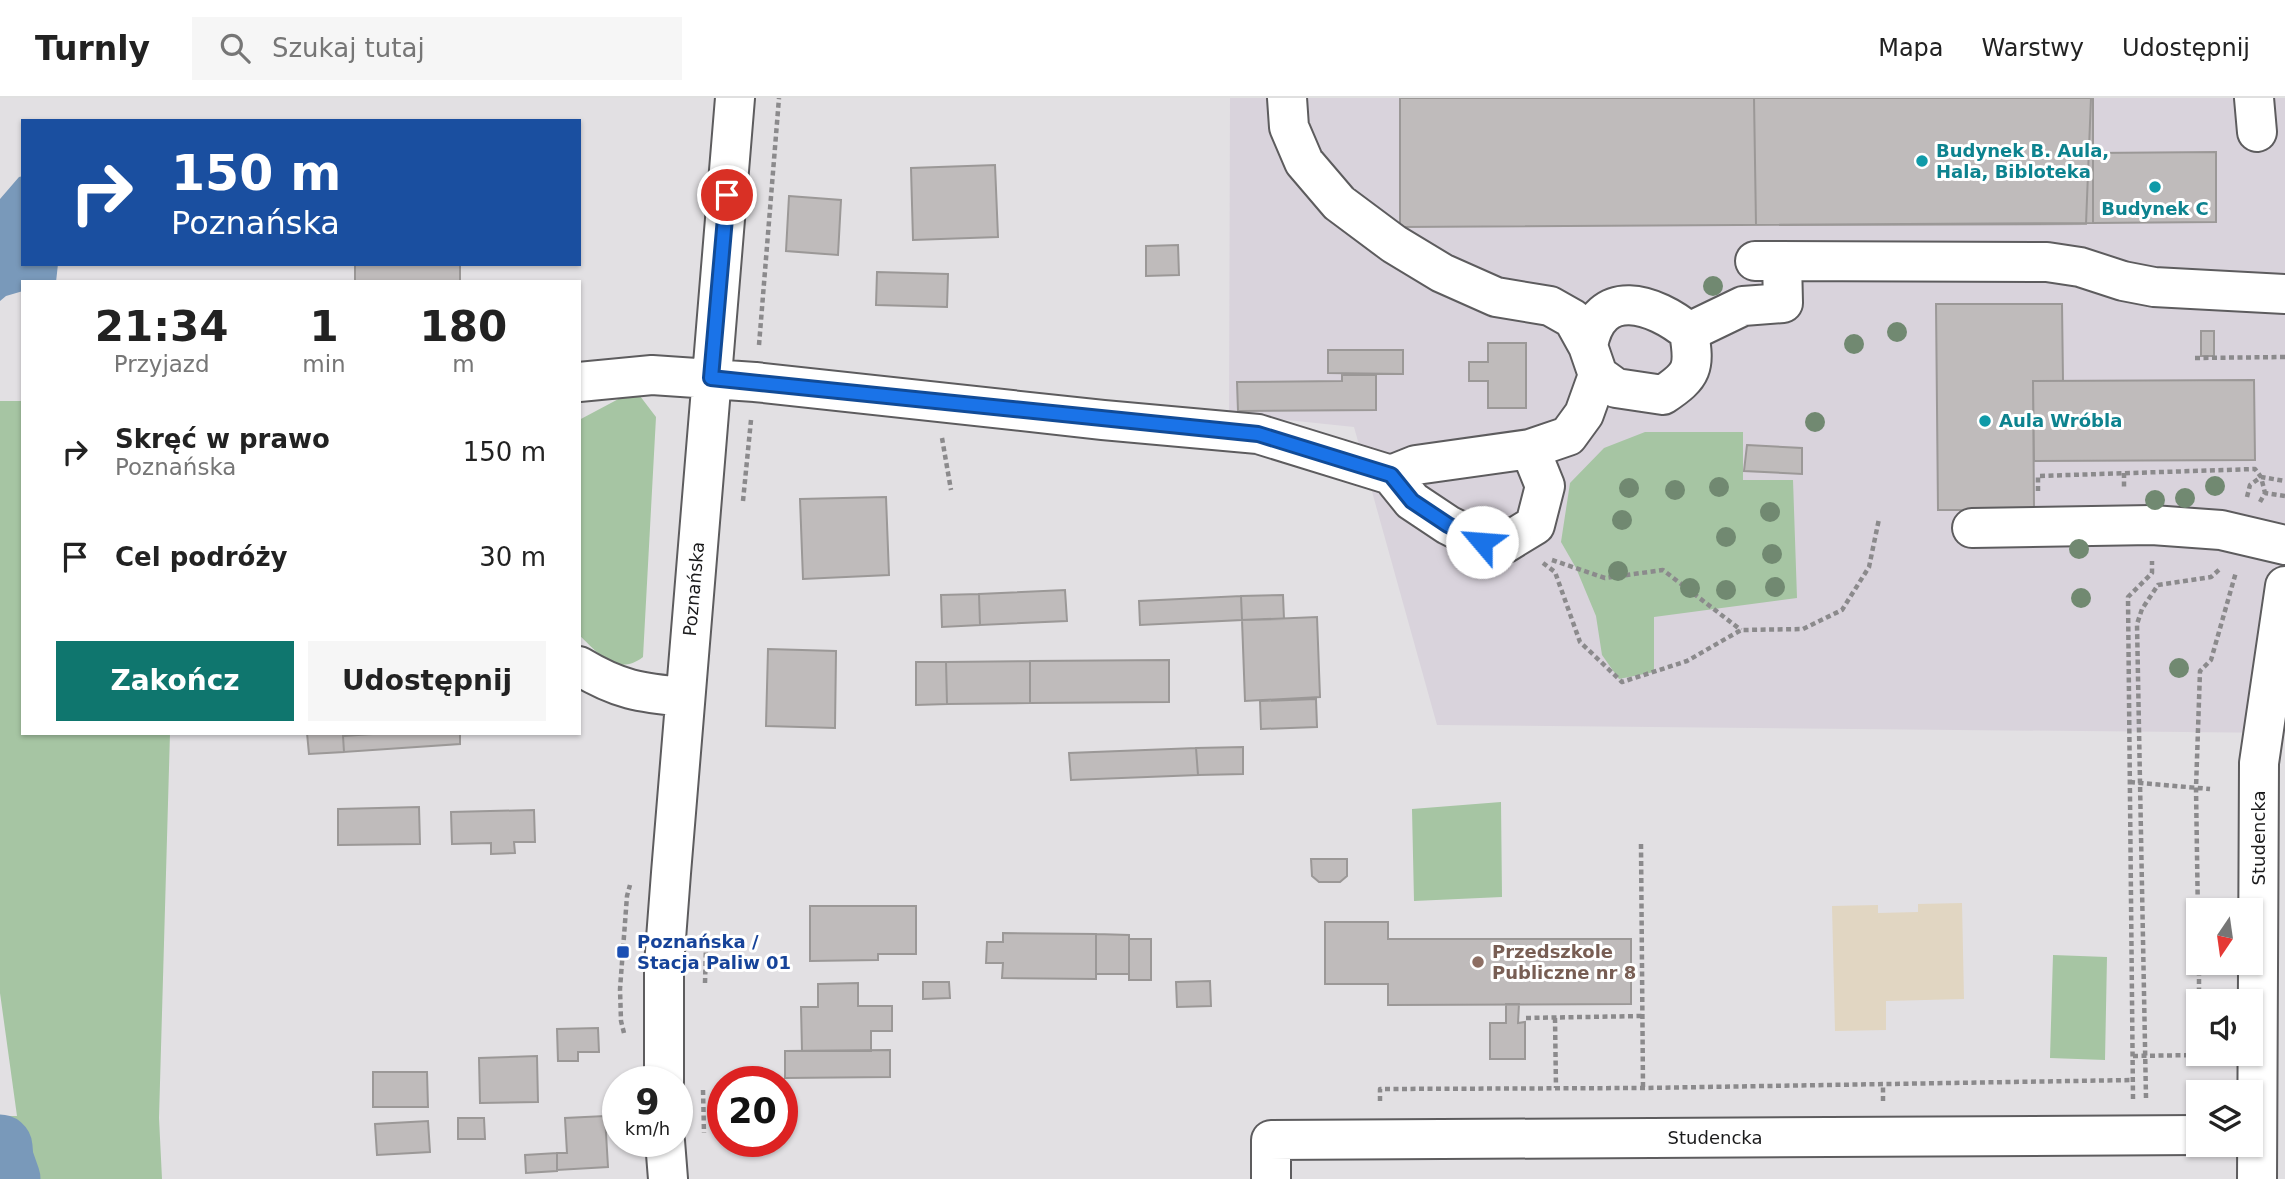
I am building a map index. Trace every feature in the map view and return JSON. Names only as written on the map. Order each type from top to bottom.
[{"type":"street","name":"Poznańska","points":[[664,1066],[664,965],[735,98]]},
{"type":"street","points":[[1287,98],[1289,127],[1304,162],[1339,203],[1394,244],[1442,274],[1496,296],[1550,306],[1573,318],[1593,361],[1616,388],[1663,395],[1685,380],[1693,357],[1689,332],[1671,317],[1641,307],[1618,306],[1603,314],[1591,331],[1593,361],[1584,414],[1568,436],[1530,449],[1416,465],[1391,475]]},
{"type":"street","points":[[1689,332],[1743,306],[1783,303],[1768,261],[2047,261],[2080,267],[2154,288],[2285,294]]},
{"type":"street","points":[[581,382],[652,374],[711,378],[1258,434],[1391,475],[1412,501],[1448,525],[1482,542],[1504,544],[1535,526],[1545,486],[1530,449]]},
{"type":"street","points":[[1972,527],[2152,525],[2233,542],[2285,545]]},
{"type":"street","name":"Studencka","points":[[2257,1080],[2272,764],[2284,589]]},
{"type":"street","points":[[581,667],[637,692],[685,697]]},
{"type":"street","name":"Studencka","points":[[1271,1179],[1271,1140],[2186,1135]]},
{"type":"street","points":[[666,1157],[668,1179]]},
{"type":"street","name":"Studencka","points":[[2256,1157],[2257,1179]]},
{"type":"path","points":[[742,505],[779,98]]},
{"type":"path","points":[[2194,358],[2285,357]]},
{"type":"path","points":[[940,427],[951,490]]},
{"type":"path","points":[[2038,527],[2038,476],[2255,469],[2261,477],[2265,493]]},
{"type":"path","points":[[2140,1136],[2146,1055],[2137,624],[2142,609],[2158,585],[2211,577],[2222,567],[2233,542],[2250,485],[2261,477],[2285,481]]},
{"type":"path","points":[[1741,630],[1662,570],[1605,578],[1536,556],[1555,572],[1580,642],[1622,682],[1687,661],[1741,630],[1803,629],[1842,610],[1869,567],[1880,519]]},
{"type":"path","points":[[2140,1136],[2133,1080],[2129,597],[2152,573],[2152,525]]},
{"type":"path","points":[[2198,898],[2196,788],[2200,671],[2211,660],[2239,562],[2233,542]]},
{"type":"path","points":[[2130,782],[2210,789]]},
{"type":"path","points":[[1641,844],[1643,1088]]},
{"type":"path","points":[[705,990],[707,937]]},
{"type":"path","points":[[1526,1018],[1643,1016]]},
{"type":"path","points":[[1555,1017],[1556,1088]]},
{"type":"path","points":[[2133,1056],[2186,1054]]},
{"type":"path","points":[[703,1079],[705,1141]]},
{"type":"path","points":[[1380,1139],[1380,1089],[1643,1088],[2133,1080]]},
{"type":"shaded area","points":[[1230,98],[2285,98],[2285,733],[1437,725],[1354,427],[1229,414]]},
{"type":"shaded area","points":[[1962,903],[1964,999],[1886,1001],[1886,1030],[1835,1031],[1832,906],[1878,905],[1878,913],[1918,912],[1918,904]]},
{"type":"green space","points":[[626,395],[640,396],[656,417],[643,657],[625,665],[601,656],[581,637],[581,419]]},
{"type":"green space","points":[[0,401],[21,401],[21,735],[170,735],[159,1118],[162,1179],[0,1179],[0,1116],[17,1116],[0,993]]},
{"type":"green space","points":[[1645,432],[1743,432],[1743,480],[1793,480],[1797,598],[1654,617],[1654,672],[1619,679],[1602,655],[1596,616],[1576,568],[1561,542],[1570,483],[1604,448]]},
{"type":"green space","points":[[1501,802],[1502,897],[1414,901],[1412,809]]},
{"type":"green space","points":[[2053,955],[2107,957],[2105,1060],[2050,1058]]},
{"type":"water","points":[[19,177],[21,266],[58,266],[56,280],[21,280],[21,292],[6,296],[0,301],[0,199]]},
{"type":"building","points":[[1400,98],[2093,98],[2093,223],[1400,227]]},
{"type":"building","name":"Budynek B. Aula, Hala, Bibloteka","points":[[1754,98],[2091,98],[2086,224],[1756,225]]},
{"type":"building","name":"Budynek C","points":[[2216,152],[2216,222],[2093,223],[2093,153]]},
{"type":"building","points":[[995,165],[998,237],[913,240],[911,168]]},
{"type":"building","points":[[789,196],[841,200],[838,255],[786,251]]},
{"type":"building","points":[[1178,245],[1179,275],[1146,276],[1146,246]]},
{"type":"building","points":[[355,266],[460,266],[460,280],[355,280]]},
{"type":"building","points":[[877,272],[948,274],[947,307],[876,305]]},
{"type":"building","name":"Aula Wróbla","points":[[1936,304],[2062,304],[2063,381],[2033,381],[2034,510],[1938,510]]},
{"type":"building","points":[[2201,331],[2214,331],[2214,356],[2201,356]]},
{"type":"building","points":[[1488,343],[1526,343],[1526,408],[1488,408],[1488,381],[1469,381],[1469,362],[1488,362]]},
{"type":"building","points":[[1328,350],[1403,350],[1403,374],[1328,373]]},
{"type":"building","points":[[1342,375],[1376,375],[1376,410],[1238,411],[1237,382],[1342,381]]},
{"type":"building","points":[[2254,380],[2255,460],[2034,461],[2033,381]]},
{"type":"building","points":[[1747,445],[1802,448],[1802,474],[1744,471]]},
{"type":"building","points":[[886,497],[889,575],[803,579],[800,499]]},
{"type":"building","points":[[1065,590],[1067,621],[980,625],[979,594]]},
{"type":"building","points":[[979,594],[980,625],[942,627],[941,595]]},
{"type":"building","points":[[1283,595],[1284,619],[1242,620],[1241,596]]},
{"type":"building","points":[[1241,596],[1242,620],[1140,625],[1139,601]]},
{"type":"building","points":[[1317,617],[1320,697],[1245,701],[1242,620]]},
{"type":"building","points":[[768,649],[836,651],[835,728],[766,726]]},
{"type":"building","points":[[1169,660],[1169,702],[1030,703],[1030,661]]},
{"type":"building","points":[[1030,661],[1030,703],[947,704],[946,662]]},
{"type":"building","points":[[916,662],[946,662],[947,704],[916,705]]},
{"type":"building","points":[[1316,699],[1317,727],[1261,729],[1260,701]]},
{"type":"building","points":[[307,735],[358,735],[343,736],[344,752],[309,754]]},
{"type":"building","points":[[460,735],[460,744],[344,752],[343,736]]},
{"type":"building","points":[[1243,747],[1243,774],[1198,775],[1196,748]]},
{"type":"building","points":[[1196,748],[1198,775],[1071,780],[1069,753]]},
{"type":"building","points":[[419,807],[420,844],[338,845],[338,809]]},
{"type":"building","points":[[534,810],[535,842],[514,842],[515,853],[491,854],[491,843],[452,844],[451,812]]},
{"type":"building","points":[[1311,859],[1347,859],[1347,876],[1340,882],[1319,882],[1312,876]]},
{"type":"building","points":[[810,906],[916,906],[916,954],[878,954],[878,960],[810,961]]},
{"type":"building","name":"Przedszkole Publiczne nr 8","points":[[1325,922],[1388,922],[1388,939],[1631,939],[1631,1004],[1388,1005],[1388,984],[1325,984]]},
{"type":"building","points":[[1003,933],[1096,934],[1096,979],[1002,978],[1003,963],[986,963],[987,942],[1003,942]]},
{"type":"building","points":[[1096,934],[1129,935],[1129,974],[1096,974]]},
{"type":"building","points":[[1129,939],[1151,939],[1151,980],[1129,980]]},
{"type":"building","points":[[1210,981],[1211,1006],[1177,1007],[1176,982]]},
{"type":"building","points":[[923,982],[949,982],[950,998],[923,999]]},
{"type":"building","points":[[858,983],[858,1006],[892,1006],[892,1031],[871,1031],[871,1051],[802,1051],[801,1007],[818,1007],[818,984]]},
{"type":"building","points":[[1506,1004],[1519,1004],[1518,1023],[1525,1022],[1525,1059],[1490,1059],[1490,1023],[1506,1023]]},
{"type":"building","points":[[598,1028],[599,1052],[578,1052],[578,1061],[558,1061],[557,1029]]},
{"type":"building","points":[[890,1050],[890,1077],[798,1078],[798,1066],[785,1066],[785,1051]]},
{"type":"building","points":[[537,1056],[538,1102],[480,1103],[479,1058]]},
{"type":"building","points":[[373,1072],[427,1072],[428,1107],[373,1107]]},
{"type":"building","points":[[602,1116],[602,1157],[607,1157],[608,1167],[557,1170],[557,1153],[567,1153],[565,1118]]},
{"type":"building","points":[[458,1118],[484,1118],[485,1139],[458,1139]]},
{"type":"building","points":[[428,1121],[430,1152],[377,1155],[375,1124]]},
{"type":"building","points":[[557,1153],[557,1171],[526,1173],[525,1155]]},
{"type":"waterway","points":[[0,1147],[8,1179]]},
{"type":"place","name":"Budynek B. Aula, Hala, Bibloteka","points":[[1922,161]]},
{"type":"place","name":"Budynek C","points":[[2155,187]]},
{"type":"place","name":"Aula Wróbla","points":[[1985,421]]},
{"type":"place","name":"Poznańska / Stacja Paliw 01","points":[[623,952]]},
{"type":"place","name":"Przedszkole Publiczne nr 8","points":[[1478,962]]},
{"type":"route","points":[[727,195],[711,378],[1258,434],[1391,475],[1412,501],[1448,525],[1482,542]]}]
